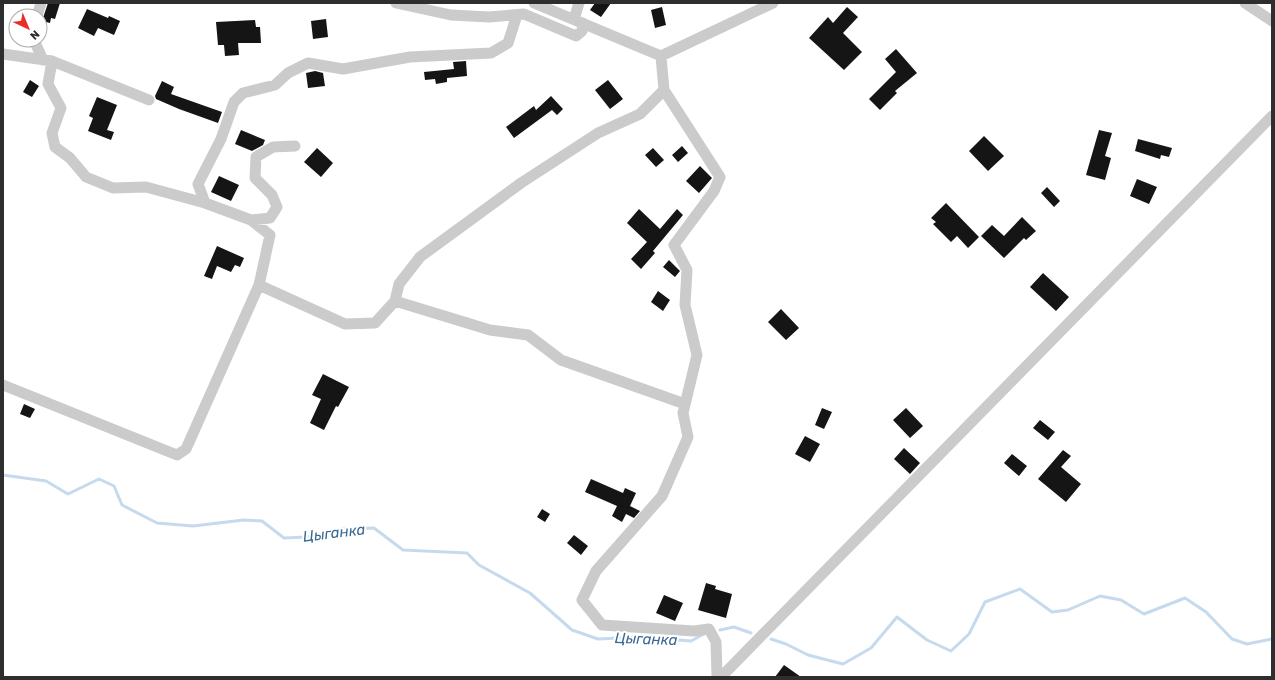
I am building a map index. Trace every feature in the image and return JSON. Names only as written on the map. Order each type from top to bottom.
[{"type":"street","points":[[396,3],[451,15],[489,17],[524,14],[576,36],[582,30],[579,21],[578,3]]},
{"type":"street","points":[[534,3],[662,56],[773,3]]},
{"type":"street","points":[[1245,3],[1272,21]]},
{"type":"street","points":[[205,203],[198,184],[221,140],[234,102],[242,93],[275,85],[288,73],[308,64],[343,69],[410,57],[491,53],[508,43],[518,15]]},
{"type":"street","points":[[3,385],[177,455],[186,448],[259,285],[270,235],[251,220],[205,203],[146,187],[113,188],[86,177],[70,158],[55,147],[52,133],[61,108],[48,84],[47,60],[39,48]]},
{"type":"street","points":[[3,54],[47,60],[149,100]]},
{"type":"street","points":[[662,56],[664,90],[720,177],[714,191],[674,245],[687,270],[685,305],[697,355],[683,413],[688,437],[662,496],[596,571],[582,600],[602,625],[694,631],[709,629],[716,642],[717,677]]},
{"type":"street","points":[[259,285],[345,324],[375,323],[395,301],[398,284],[420,257],[521,183],[598,133],[640,114],[664,90]]},
{"type":"street","points":[[721,677],[1272,116]]},
{"type":"street","points":[[251,220],[270,218],[277,207],[272,195],[255,178],[256,157],[273,147],[295,146]]},
{"type":"street","points":[[395,301],[490,330],[528,335],[561,360],[685,404]]},
{"type":"building","points":[[48,3],[60,3],[55,19],[51,18],[50,23],[48,22],[48,8],[46,8]]},
{"type":"building","points":[[595,3],[611,3],[601,17],[590,10]]},
{"type":"building","points":[[662,7],[666,25],[655,28],[651,10]]},
{"type":"building","points":[[847,7],[858,17],[843,33],[862,52],[844,70],[809,38],[828,17],[833,23]]},
{"type":"building","points":[[87,9],[108,18],[109,16],[120,21],[114,35],[98,28],[94,36],[78,28]]},
{"type":"building","points":[[326,19],[328,37],[313,39],[311,21]]},
{"type":"building","points":[[255,20],[256,27],[260,27],[261,43],[238,43],[239,55],[225,56],[224,45],[218,45],[216,22]]},
{"type":"building","points":[[896,49],[917,73],[895,91],[897,93],[880,110],[869,99],[896,72],[885,59]]},
{"type":"building","points":[[466,61],[467,76],[447,78],[447,82],[436,84],[435,79],[425,80],[424,72],[454,69],[453,62]]},
{"type":"building","points":[[315,71],[323,73],[325,86],[308,88],[306,73]]},
{"type":"building","points":[[30,80],[39,86],[32,97],[23,92]]},
{"type":"building","points":[[608,80],[623,99],[610,109],[595,90]]},
{"type":"building","points":[[162,81],[174,87],[171,94],[222,112],[218,123],[156,99],[155,96]]},
{"type":"building","points":[[551,96],[563,109],[557,115],[552,110],[514,138],[506,127],[534,106],[536,110]]},
{"type":"building","points":[[97,97],[117,105],[107,130],[114,132],[111,140],[88,131],[93,118],[89,116]]},
{"type":"building","points":[[241,130],[265,140],[263,145],[252,151],[235,144]]},
{"type":"building","points":[[1099,130],[1112,133],[1105,156],[1111,158],[1105,180],[1086,175]]},
{"type":"building","points":[[984,136],[1004,156],[988,171],[969,151]]},
{"type":"building","points":[[1138,139],[1172,148],[1169,157],[1161,155],[1160,159],[1135,151]]},
{"type":"building","points":[[682,146],[688,153],[678,162],[672,155]]},
{"type":"building","points":[[317,148],[333,163],[321,177],[304,162]]},
{"type":"building","points":[[653,148],[664,160],[656,167],[645,155]]},
{"type":"building","points":[[700,166],[712,178],[699,193],[686,181]]},
{"type":"building","points":[[219,176],[239,185],[231,201],[211,192]]},
{"type":"building","points":[[1137,179],[1157,187],[1149,204],[1130,196]]},
{"type":"building","points":[[1047,187],[1060,201],[1054,207],[1041,193]]},
{"type":"building","points":[[946,203],[979,237],[968,248],[957,236],[951,242],[933,224],[936,222],[931,218]]},
{"type":"building","points":[[639,209],[660,229],[677,209],[683,215],[653,251],[655,253],[641,269],[631,259],[647,242],[627,223]]},
{"type":"building","points":[[1022,217],[1036,231],[1026,240],[1024,238],[1004,258],[981,236],[992,225],[1004,236]]},
{"type":"building","points":[[217,246],[244,258],[240,267],[235,265],[231,272],[217,266],[212,279],[204,276]]},
{"type":"building","points":[[669,260],[680,271],[675,277],[663,267]]},
{"type":"building","points":[[1043,273],[1069,297],[1056,311],[1030,287]]},
{"type":"building","points":[[658,291],[670,300],[663,311],[651,302]]},
{"type":"building","points":[[781,309],[799,328],[786,340],[768,322]]},
{"type":"building","points":[[323,374],[349,387],[338,407],[336,406],[324,430],[310,423],[321,399],[312,395]]},
{"type":"building","points":[[24,404],[35,409],[30,418],[20,414]]},
{"type":"building","points":[[822,408],[832,412],[824,429],[815,425]]},
{"type":"building","points":[[906,408],[923,426],[910,438],[893,420]]},
{"type":"building","points":[[1040,420],[1055,432],[1048,440],[1033,428]]},
{"type":"building","points":[[805,436],[820,444],[810,462],[795,454]]},
{"type":"building","points":[[904,448],[920,463],[910,474],[894,459]]},
{"type":"building","points":[[1063,450],[1071,456],[1061,467],[1081,484],[1066,502],[1038,479]]},
{"type":"building","points":[[1012,454],[1027,466],[1019,476],[1004,463]]},
{"type":"building","points":[[591,479],[623,493],[625,488],[636,493],[630,506],[640,511],[634,518],[626,514],[622,522],[612,516],[617,506],[585,492]]},
{"type":"building","points":[[542,509],[550,514],[545,522],[537,517]]},
{"type":"building","points":[[574,535],[588,546],[581,555],[567,543]]},
{"type":"building","points":[[706,583],[716,586],[715,589],[732,594],[726,618],[698,610]]},
{"type":"building","points":[[664,595],[683,603],[675,621],[656,613]]},
{"type":"building","points":[[784,665],[801,677],[775,677]]},
{"type":"waterway","name":"Цыганка","points":[[3,475],[46,481],[68,494],[99,479],[114,486],[122,505],[157,523],[193,526],[244,520],[262,521],[284,538],[307,537],[343,529],[374,528],[403,550],[467,553],[479,565],[530,593],[572,630],[598,639],[640,637],[691,641],[704,634]]},
{"type":"waterway","name":"Цыганка","points":[[771,639],[786,644],[808,655],[843,664],[871,648],[897,617],[927,640],[951,651],[969,634],[985,602],[1020,589],[1052,612],[1068,610],[1100,596],[1121,600],[1144,614],[1185,598],[1206,612],[1232,639],[1247,644],[1272,639]]},
{"type":"waterway","name":"Цыганка","points":[[720,630],[734,627],[751,633]]}]
